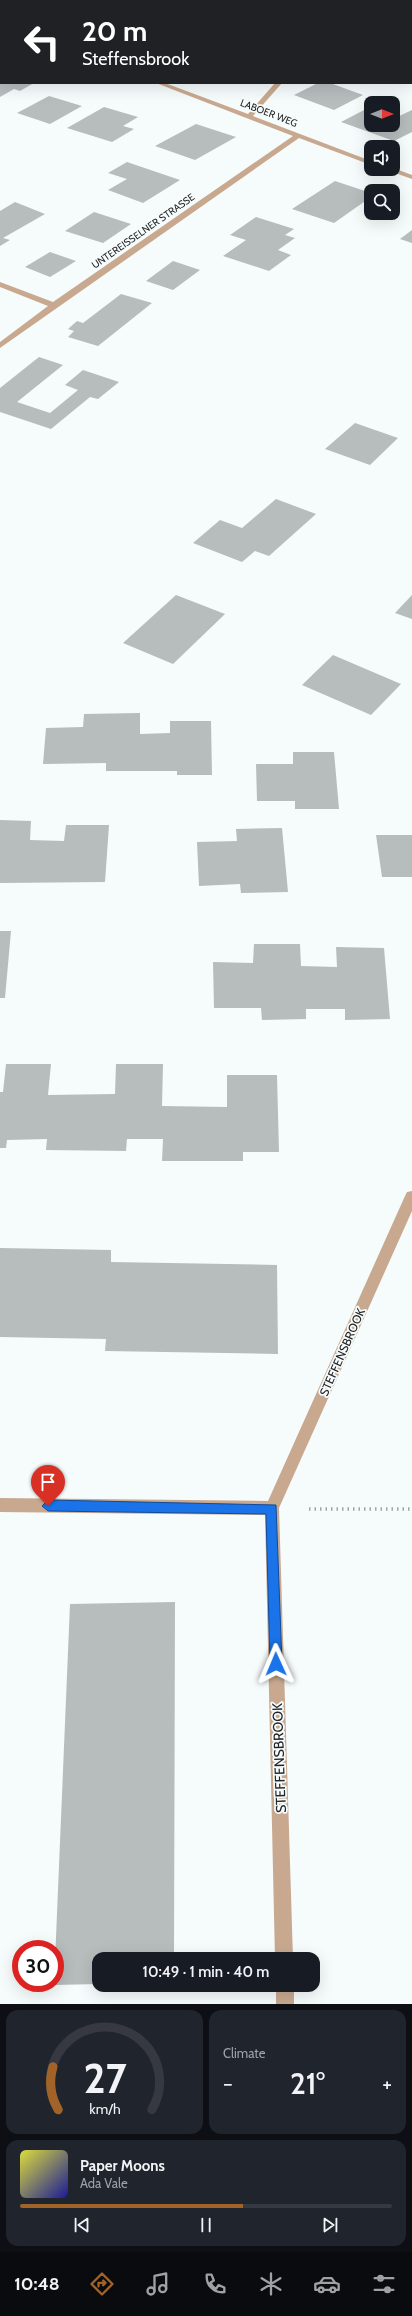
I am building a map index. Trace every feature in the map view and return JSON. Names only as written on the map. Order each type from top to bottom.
[{"type":"street","name":"LABOER WEG","points":[[162,84],[364,160]]},
{"type":"street","points":[[250,116],[278,84]]},
{"type":"street","name":"UNTEREISSELNER STRASSE","points":[[0,346],[54,305],[299,135]]},
{"type":"street","points":[[400,173],[412,177]]},
{"type":"street","points":[[0,284],[54,305]]},
{"type":"street","name":"STEFFENSBROOK","points":[[284,1952],[272,1508],[412,1196]]},
{"type":"street","points":[[0,1505],[272,1508]]},
{"type":"street","points":[[285,1992],[285,2004]]},
{"type":"path","points":[[272,1508],[412,1509]]},
{"type":"building","points":[[0,84],[32,84],[20,91],[14,89],[0,97]]},
{"type":"building","points":[[316,84],[333,84],[363,95],[334,110],[294,95]]},
{"type":"building","points":[[49,96],[82,106],[50,124],[17,113]]},
{"type":"building","points":[[104,107],[138,117],[123,126],[134,129],[112,142],[67,128]]},
{"type":"building","points":[[364,110],[364,130],[341,122]]},
{"type":"building","points":[[412,110],[412,132],[396,140],[391,140],[369,132],[400,132],[400,116]]},
{"type":"building","points":[[196,124],[236,137],[195,160],[155,146]]},
{"type":"building","points":[[127,162],[180,180],[143,203],[108,190],[127,179],[108,173]]},
{"type":"building","points":[[335,181],[364,191],[364,202],[334,223],[292,209]]},
{"type":"building","points":[[15,202],[45,214],[3,238],[10,240],[0,246],[0,211]]},
{"type":"building","points":[[94,212],[131,224],[103,243],[65,231]]},
{"type":"building","points":[[256,217],[294,229],[285,235],[295,238],[278,250],[291,255],[269,271],[223,256],[246,240],[230,235]]},
{"type":"building","points":[[412,230],[412,243],[400,239]]},
{"type":"building","points":[[50,252],[76,261],[50,277],[25,267]]},
{"type":"building","points":[[173,261],[200,270],[173,290],[146,281]]},
{"type":"building","points":[[121,294],[152,303],[98,346],[68,337],[74,331],[68,329],[77,321],[83,323]]},
{"type":"building","points":[[39,357],[63,365],[17,402],[50,413],[78,390],[65,385],[83,370],[119,382],[98,399],[90,397],[51,429],[0,412],[0,388]]},
{"type":"building","points":[[355,423],[398,438],[370,465],[325,449]]},
{"type":"building","points":[[276,499],[316,514],[269,556],[255,551],[242,562],[193,543],[220,520],[242,528]]},
{"type":"building","points":[[176,595],[225,614],[173,664],[123,643]]},
{"type":"building","points":[[412,595],[412,619],[395,613]]},
{"type":"building","points":[[333,655],[401,684],[371,715],[302,685]]},
{"type":"building","points":[[140,713],[140,734],[170,733],[170,721],[211,721],[212,775],[177,775],[177,771],[106,771],[106,763],[43,764],[46,728],[83,727],[84,714]]},
{"type":"building","points":[[293,752],[334,752],[339,809],[295,809],[295,801],[257,801],[256,764],[293,764]]},
{"type":"building","points":[[0,820],[31,821],[30,840],[64,841],[66,825],[109,825],[105,882],[0,883]]},
{"type":"building","points":[[282,828],[288,892],[241,893],[240,884],[199,886],[197,842],[237,841],[236,829]]},
{"type":"building","points":[[376,835],[412,835],[412,877],[382,877]]},
{"type":"building","points":[[0,931],[11,931],[5,998],[0,998]]},
{"type":"building","points":[[254,944],[300,944],[301,966],[337,967],[336,947],[384,948],[390,1019],[345,1020],[345,1009],[306,1009],[306,1019],[262,1020],[261,1008],[214,1008],[213,962],[253,963]]},
{"type":"building","points":[[6,1064],[51,1064],[48,1095],[115,1094],[116,1064],[163,1064],[162,1106],[227,1107],[227,1075],[277,1075],[279,1152],[243,1152],[243,1161],[162,1161],[163,1139],[127,1139],[126,1151],[46,1150],[47,1139],[7,1140],[6,1148],[0,1148],[0,1092],[3,1092]]},
{"type":"building","points":[[0,1248],[111,1250],[111,1262],[277,1265],[278,1354],[105,1351],[106,1339],[0,1337]]},
{"type":"building","points":[[175,1602],[174,1952],[92,1952],[92,1984],[64,1985],[64,1940],[56,1940],[70,1604]]},
{"type":"route","points":[[48,1506],[272,1508],[276,1664]]}]
